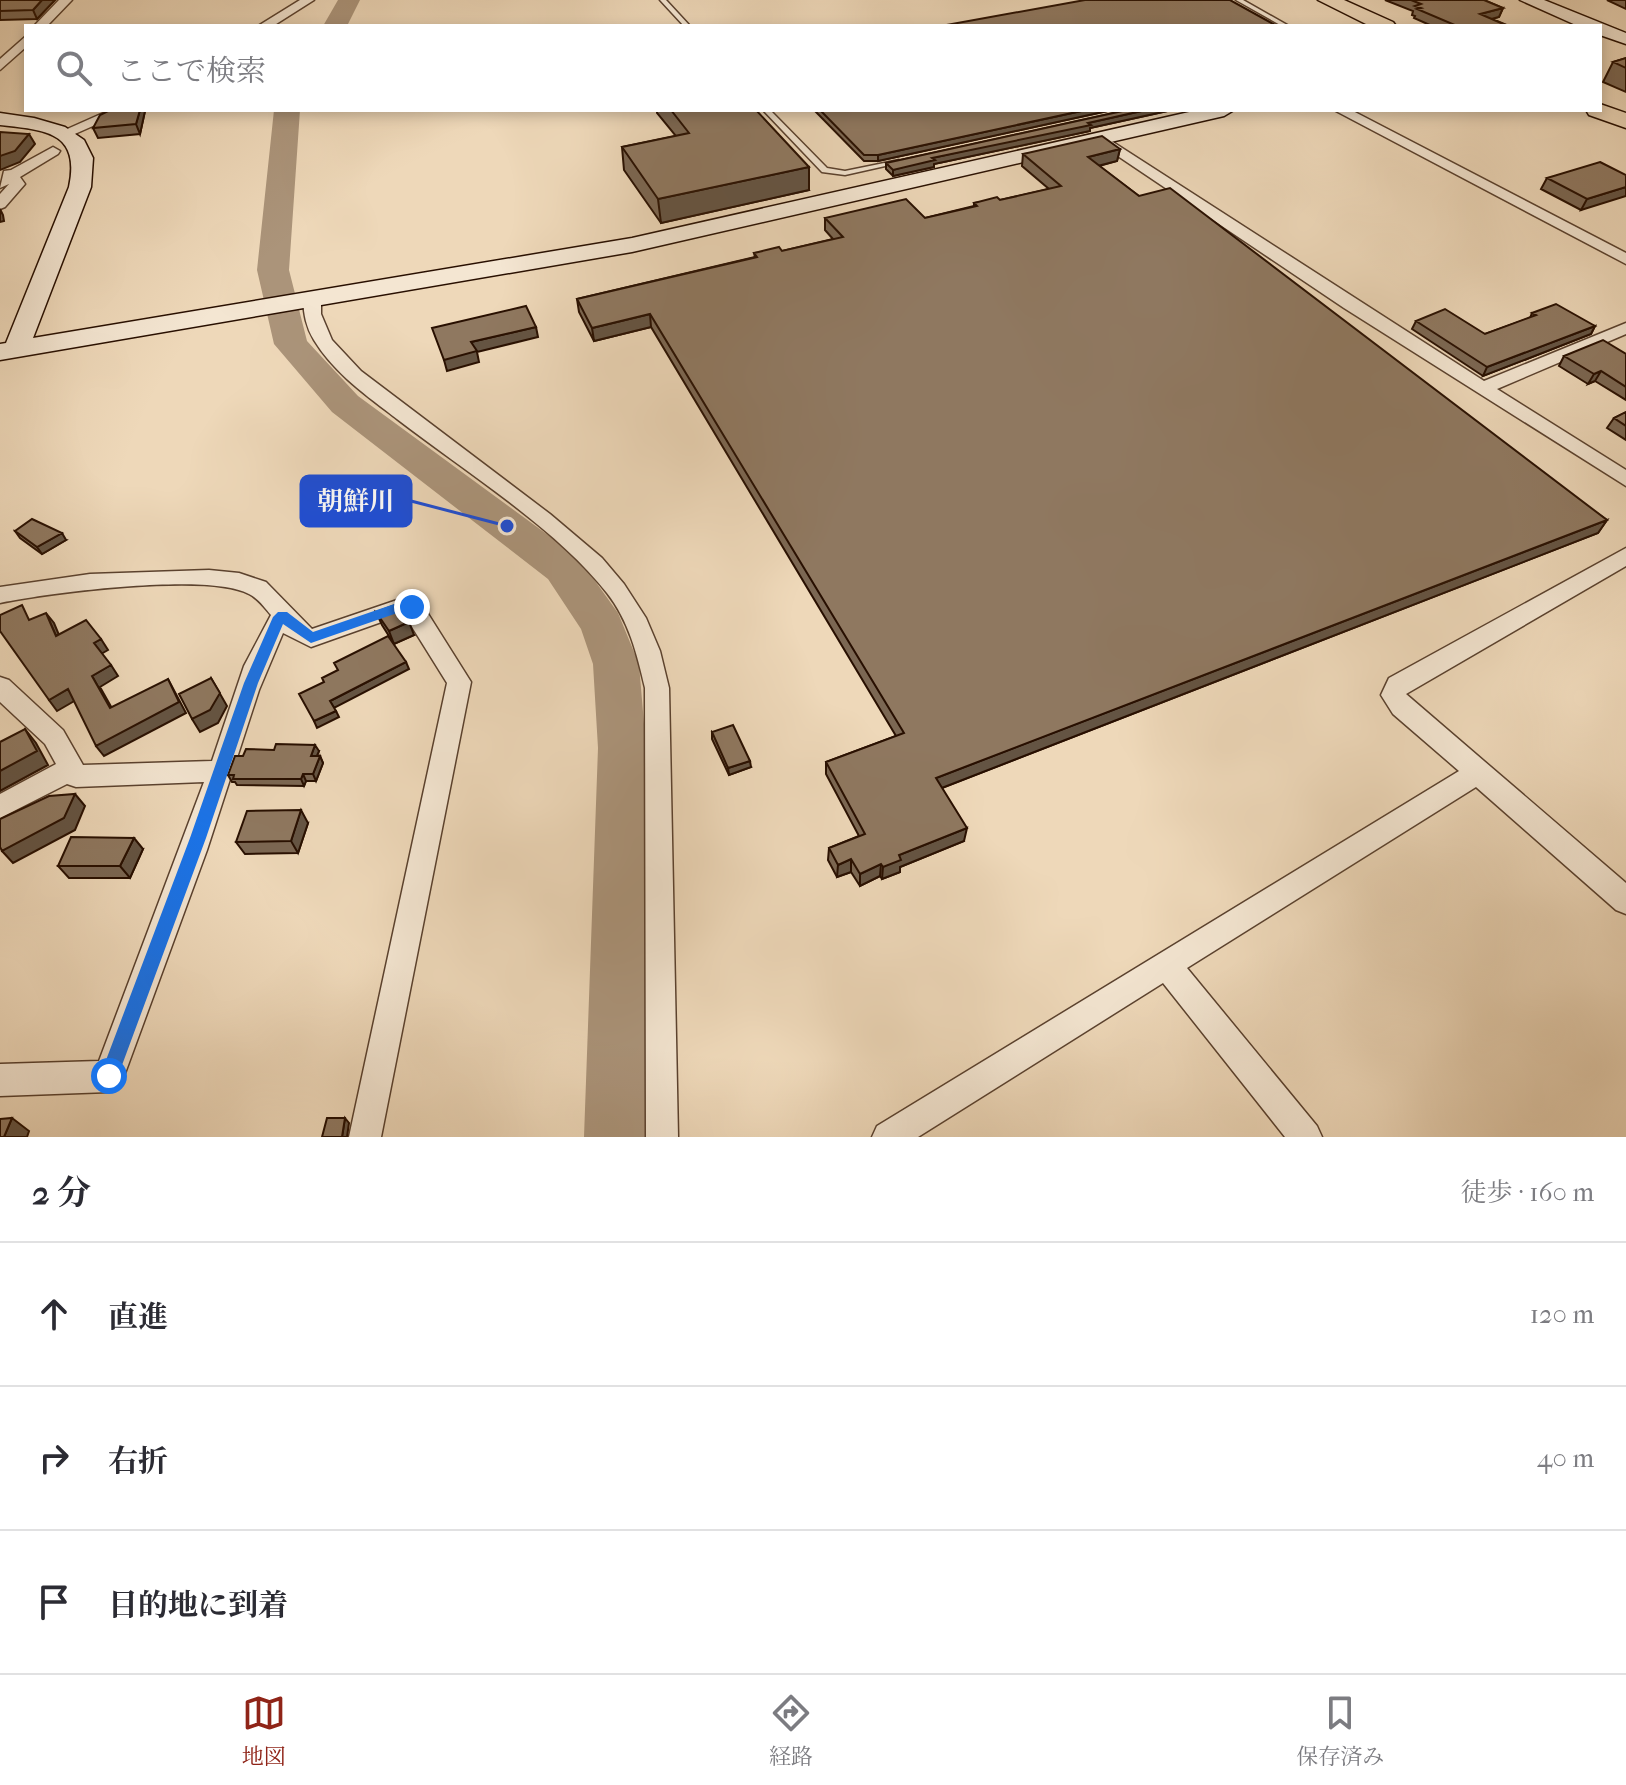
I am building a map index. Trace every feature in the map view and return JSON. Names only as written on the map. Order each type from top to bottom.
[{"type":"main road","points":[[1328,0],[1382,24]]},
{"type":"main road","points":[[1602,112],[1626,121]]},
{"type":"street","points":[[42,24],[66,0]]},
{"type":"street","points":[[267,24],[308,0]]},
{"type":"street","points":[[1529,0],[1588,24]]},
{"type":"street","points":[[1602,30],[1626,39]]},
{"type":"street","points":[[0,66],[24,42]]},
{"type":"street","points":[[4,178],[58,142],[118,112]]},
{"type":"street","points":[[8,351],[632,245],[1216,112]]},
{"type":"street","points":[[1345,112],[1626,259]]},
{"type":"street","points":[[0,119],[37,124],[58,142],[75,143],[82,154],[80,187],[8,351]]},
{"type":"street","points":[[1102,139],[1626,478]]},
{"type":"street","points":[[0,204],[17,184],[4,178]]},
{"type":"street","points":[[305,301],[320,334],[346,368],[583,550],[623,596],[647,644],[657,688],[662,1137]]},
{"type":"street","points":[[1483,388],[1626,328]]},
{"type":"street","points":[[1626,556],[1395,689],[1396,702],[1626,901]]},
{"type":"street","points":[[0,595],[57,586],[172,578],[214,579],[259,588],[283,616],[311,638],[409,606],[459,682],[365,1137]]},
{"type":"street","points":[[0,1080],[109,1076],[268,639],[283,616]]},
{"type":"street","points":[[0,687],[54,737],[71,769],[80,778],[221,771]]},
{"type":"street","points":[[0,807],[71,769]]},
{"type":"street","points":[[888,1137],[1168,967],[1479,772]]},
{"type":"street","points":[[1168,967],[1306,1137]]},
{"type":"lane","points":[[663,0],[685,24]]},
{"type":"lane","points":[[1239,0],[1282,24]]},
{"type":"lane","points":[[768,112],[825,170],[845,173],[910,159]]},
{"type":"building","points":[[0,0],[42,0],[33,10],[0,11]]},
{"type":"building","points":[[1085,0],[1230,0],[1273,24],[952,24]]},
{"type":"building","points":[[1411,0],[1484,0],[1503,8],[1480,14],[1503,24],[1452,24],[1417,9],[1421,8],[1415,6],[1421,4]]},
{"type":"building","points":[[1626,58],[1626,68],[1613,62]]},
{"type":"building","points":[[106,112],[139,112],[136,124],[93,128],[100,115]]},
{"type":"building","points":[[673,112],[758,112],[809,167],[658,199],[622,147],[689,133]]},
{"type":"building","points":[[822,112],[1077,112],[878,155],[864,155]]},
{"type":"building","points":[[1118,112],[1137,112],[1088,123],[1091,125],[932,158],[935,160],[893,170],[886,163]]},
{"type":"building","points":[[0,132],[29,134],[15,151],[0,156]]},
{"type":"building","points":[[1102,136],[1120,149],[1088,157],[1139,196],[1170,188],[1607,520],[936,778],[967,828],[899,855],[901,860],[883,867],[881,864],[860,874],[851,859],[838,865],[829,848],[865,834],[826,762],[904,733],[650,314],[592,328],[577,299],[757,257],[754,253],[779,247],[782,251],[843,237],[825,218],[906,199],[925,218],[977,206],[974,203],[997,197],[1000,200],[1061,186],[1023,154]]},
{"type":"building","points":[[1600,162],[1626,175],[1626,187],[1587,199],[1547,178]]},
{"type":"building","points":[[1556,304],[1595,326],[1487,367],[1416,321],[1445,309],[1485,334]]},
{"type":"building","points":[[526,306],[536,327],[471,342],[477,351],[444,360],[432,328]]},
{"type":"building","points":[[1603,340],[1626,354],[1626,387],[1601,371],[1594,374],[1564,356]]},
{"type":"building","points":[[1626,412],[1626,426],[1614,418]]},
{"type":"building","points":[[32,519],[62,533],[37,547],[15,531]]},
{"type":"building","points":[[398,604],[409,622],[389,631],[376,612]]},
{"type":"building","points":[[22,605],[29,620],[46,613],[56,636],[86,620],[101,639],[94,643],[111,665],[92,676],[110,708],[168,679],[179,702],[96,746],[68,689],[49,700],[0,631],[0,615]]},
{"type":"building","points":[[388,636],[406,662],[330,701],[336,711],[314,721],[299,694],[324,682],[322,678],[338,670],[334,663]]},
{"type":"building","points":[[211,678],[220,693],[210,710],[192,719],[179,694]]},
{"type":"building","points":[[733,725],[750,761],[728,768],[712,732]]},
{"type":"building","points":[[25,729],[37,751],[0,771],[0,742]]},
{"type":"building","points":[[276,744],[315,745],[311,756],[320,756],[313,774],[303,774],[301,779],[233,779],[234,775],[228,775],[235,756],[243,756],[246,749],[274,750]]},
{"type":"building","points":[[75,794],[64,818],[2,851],[0,819],[49,796]]},
{"type":"building","points":[[301,810],[291,841],[236,842],[247,811]]},
{"type":"building","points":[[71,837],[134,838],[120,866],[58,866]]},
{"type":"building","points":[[12,1118],[4,1137],[0,1137],[0,1119]]},
{"type":"building","points":[[327,1118],[345,1118],[342,1137],[322,1137]]},
{"type":"waterway","points":[[336,24],[349,0]]},
{"type":"waterway","points":[[287,112],[273,270],[291,344],[345,404],[563,568],[602,625],[616,664],[622,748],[615,1137]]},
{"type":"place","name":"朝鮮川","points":[[507,526]]},
{"type":"route","points":[[109,1076],[198,838],[251,683],[278,621],[283,616],[311,638],[406,605],[412,607]]}]
